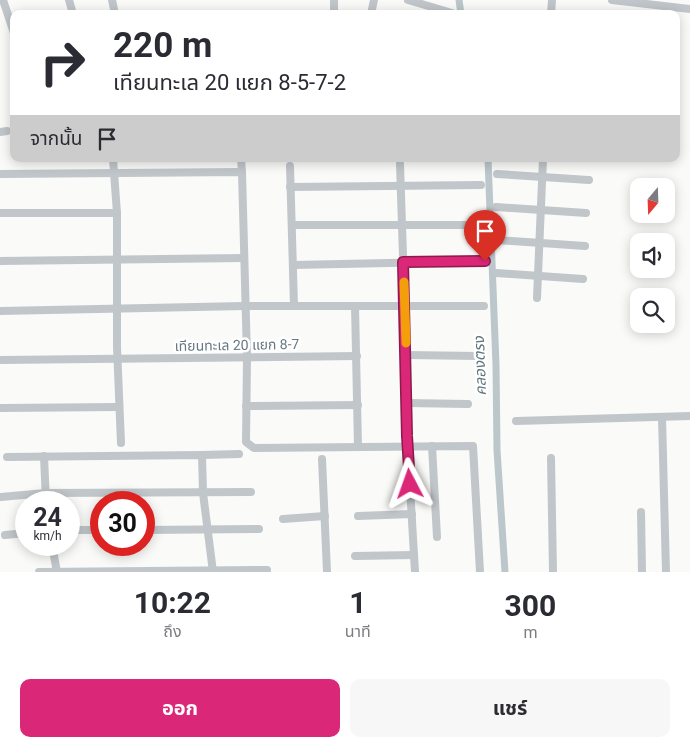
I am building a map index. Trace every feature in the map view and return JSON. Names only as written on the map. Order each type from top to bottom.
[{"type":"street","points":[[3,0],[10,21]]},
{"type":"street","points":[[408,0],[445,10]]},
{"type":"street","points":[[612,0],[690,9]]},
{"type":"street","points":[[114,162],[116,173],[117,360],[121,444]]},
{"type":"street","points":[[241,162],[247,357],[246,442],[254,448],[471,445],[474,449],[480,572]]},
{"type":"street","points":[[537,298],[536,275],[543,162]]},
{"type":"street","points":[[400,164],[408,446],[415,572]]},
{"type":"street","points":[[290,166],[294,306]]},
{"type":"street","points":[[0,174],[184,171],[242,176]]},
{"type":"street","points":[[497,174],[589,180]]},
{"type":"street","points":[[290,187],[481,185]]},
{"type":"street","points":[[496,207],[586,213]]},
{"type":"street","points":[[0,214],[117,213]]},
{"type":"street","points":[[293,225],[481,225]]},
{"type":"street","points":[[497,240],[585,246]]},
{"type":"street","points":[[0,261],[243,258]]},
{"type":"street","points":[[293,265],[485,261]]},
{"type":"street","points":[[496,273],[582,279]]},
{"type":"street","points":[[0,310],[244,306],[484,306]]},
{"type":"street","points":[[355,306],[358,447]]},
{"type":"street","points":[[406,355],[478,356]]},
{"type":"street","name":"เทียนทะเล 20 แยก 8-7","points":[[0,360],[357,356]]},
{"type":"street","points":[[407,403],[468,404]]},
{"type":"street","points":[[246,406],[358,405]]},
{"type":"street","points":[[2,408],[119,407]]},
{"type":"street","points":[[516,421],[690,416]]},
{"type":"street","points":[[662,417],[666,572]]},
{"type":"street","points":[[432,446],[437,537]]},
{"type":"street","points":[[7,457],[240,454]]},
{"type":"street","points":[[202,455],[203,493],[213,570]]},
{"type":"street","points":[[44,456],[45,491]]},
{"type":"street","points":[[551,458],[553,572]]},
{"type":"street","points":[[322,459],[327,572]]},
{"type":"street","points":[[80,493],[251,492]]},
{"type":"street","points":[[1,497],[15,496]]},
{"type":"street","points":[[641,512],[642,572]]},
{"type":"street","points":[[358,516],[412,514]]},
{"type":"street","points":[[283,519],[325,516]]},
{"type":"street","points":[[155,530],[259,529]]},
{"type":"street","points":[[5,535],[15,534]]},
{"type":"street","points":[[355,556],[414,555]]},
{"type":"street","points":[[54,556],[56,571]]},
{"type":"street","points":[[40,572],[267,570]]},
{"type":"waterway","name":"คลองตรง","points":[[459,0],[460,10]]},
{"type":"waterway","name":"คลองตรง","points":[[488,162],[496,365],[497,450],[505,572]]},
{"type":"slow traffic","points":[[404,282],[406,343]]},
{"type":"route","points":[[410,484],[403,262],[485,261]]}]
